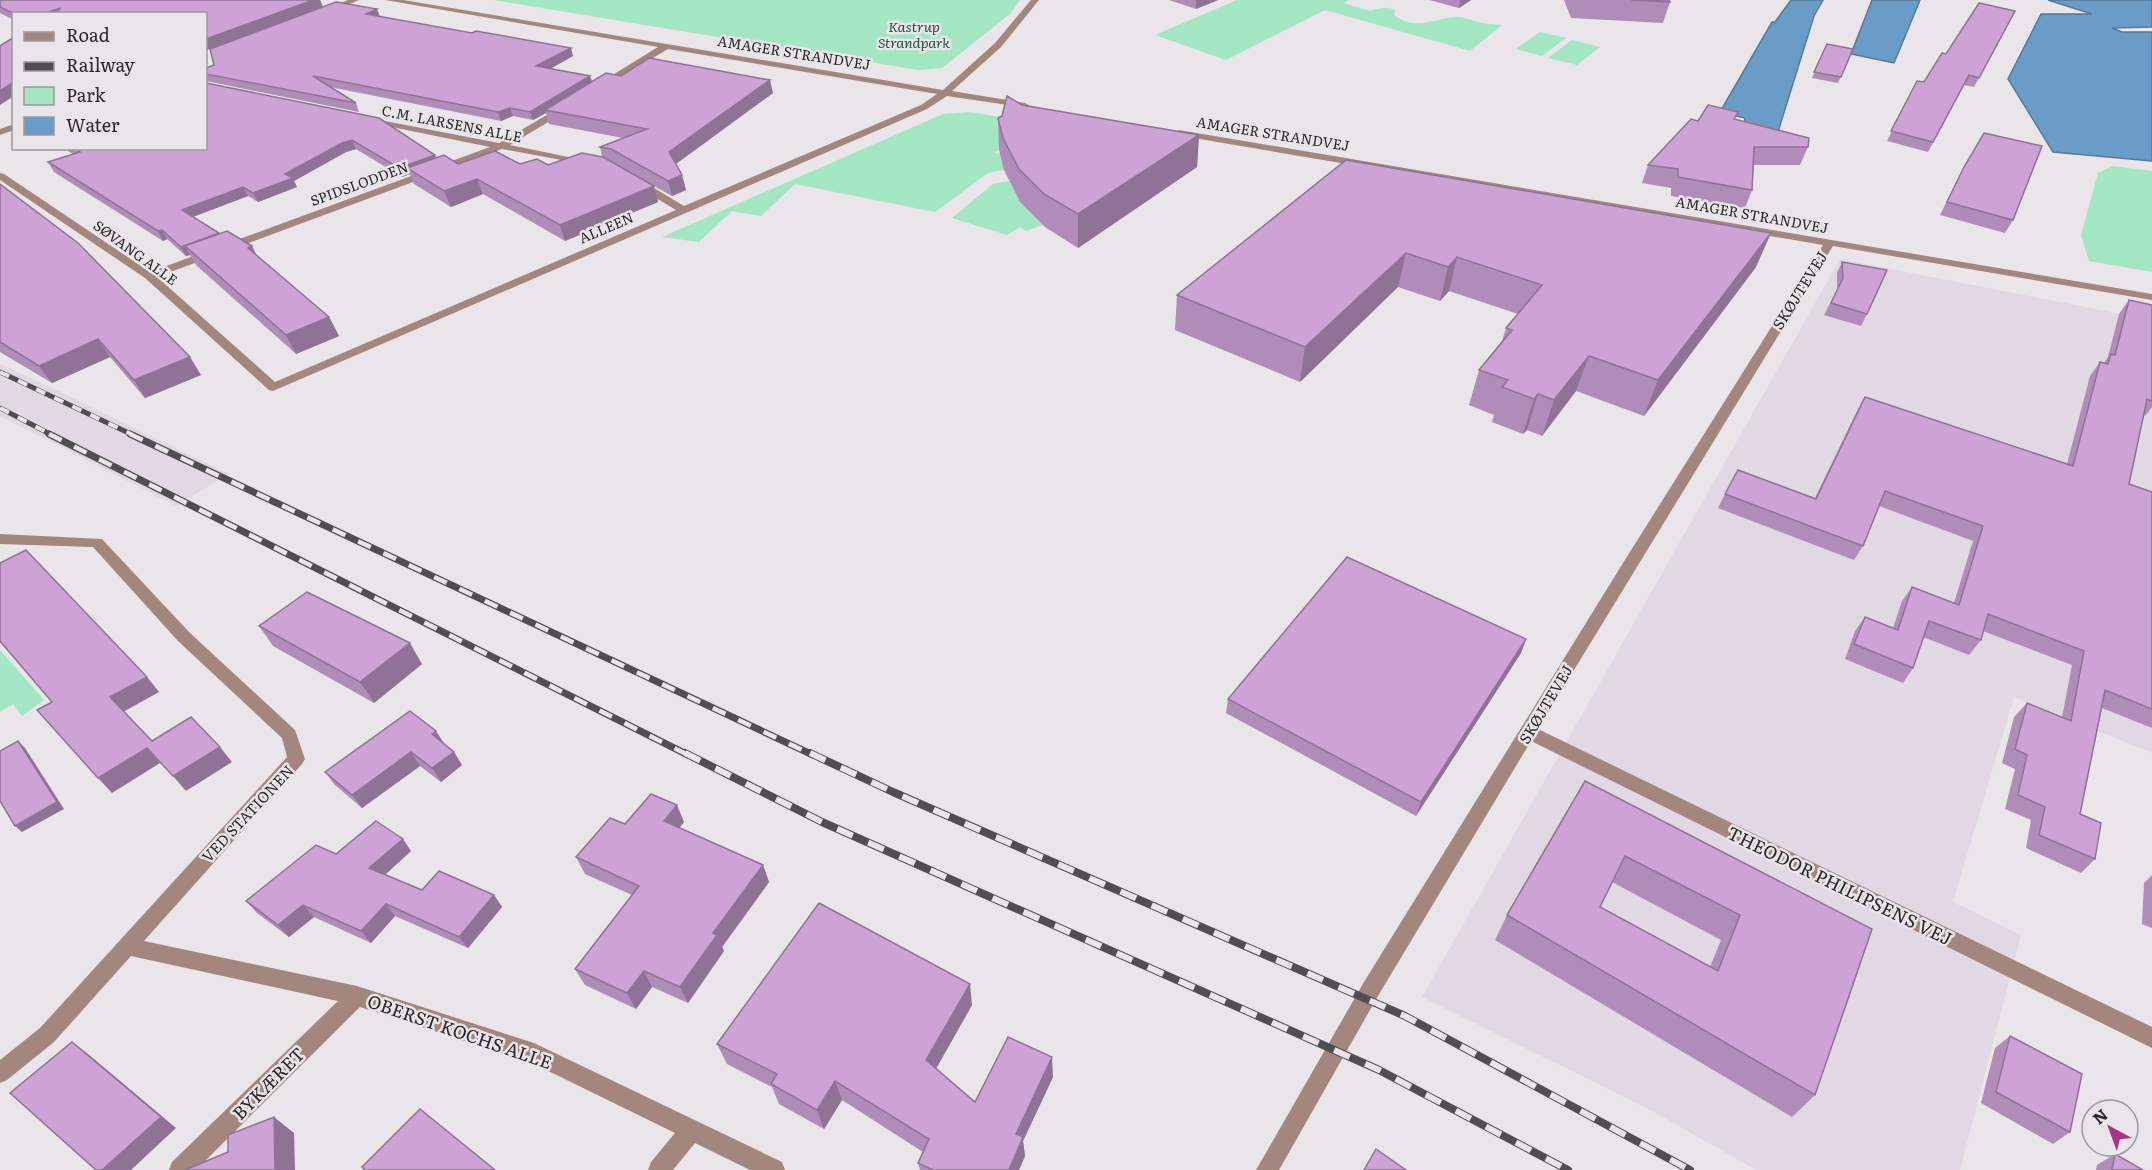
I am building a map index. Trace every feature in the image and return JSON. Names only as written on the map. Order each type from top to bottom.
[{"type":"street","points":[[315,15],[355,0]]},
{"type":"street","name":"AMAGER STRANDVEJ","points":[[389,0],[949,92],[1033,108]]},
{"type":"street","name":"ALLEEN","points":[[273,387],[924,107],[949,92],[1000,43],[1035,0]]},
{"type":"street","points":[[591,92],[665,47]]},
{"type":"street","name":"SPIDSLODDEN","points":[[149,276],[501,146],[572,104]]},
{"type":"street","name":"C.M. LARSENS ALLE","points":[[353,116],[600,166]]},
{"type":"street","name":"AMAGER STRANDVEJ","points":[[1164,131],[2152,297]]},
{"type":"street","name":"SØVANG ALLE","points":[[0,176],[149,276],[273,387]]},
{"type":"street","points":[[634,181],[683,210]]},
{"type":"street","name":"SKØJTEVEJ","points":[[1267,1170],[1371,989],[1628,567],[1830,243]]},
{"type":"street","name":"VED STATIONEN","points":[[0,538],[97,542],[184,637],[289,735],[296,759],[47,1035],[0,1073]]},
{"type":"street","name":"THEODOR PHILIPSENS VEJ","points":[[1528,732],[2152,1038]]},
{"type":"street","name":"OBERST KOCHS ALLE","points":[[127,946],[357,996],[534,1053],[774,1170]]},
{"type":"street","name":"BYKÆRET","points":[[180,1170],[357,996]]},
{"type":"street","points":[[659,1170],[692,1129]]},
{"type":"shaded area","points":[[1840,259],[2152,320],[2152,753],[2014,697],[1953,902],[2021,935],[1960,1170],[1756,1170],[1654,1112],[1422,997]]},
{"type":"shaded area","points":[[0,364],[229,474],[176,506],[0,416]]},
{"type":"green space","name":"Kastrup Strandpark","points":[[493,0],[1020,0],[1010,14],[942,68],[918,70]]},
{"type":"green space","points":[[1237,0],[1349,0],[1344,3],[1370,11],[1382,8],[1395,10],[1394,15],[1411,23],[1459,17],[1481,23],[1502,25],[1470,51],[1325,10],[1226,60],[1155,35]]},
{"type":"green space","points":[[1540,32],[1566,38],[1542,56],[1516,49]]},
{"type":"green space","points":[[1572,40],[1600,47],[1577,65],[1548,58]]},
{"type":"green space","points":[[970,112],[1012,119],[1003,147],[994,153],[1002,154],[1004,170],[988,173],[935,212],[795,184],[761,216],[732,211],[699,242],[662,237],[943,114]]},
{"type":"green space","points":[[2113,166],[2152,171],[2152,272],[2089,261],[2081,235],[2098,173]]},
{"type":"green space","points":[[1009,181],[1020,202],[1043,225],[1026,231],[1020,227],[1007,235],[952,218],[993,184]]},
{"type":"green space","points":[[0,650],[44,700],[22,716],[13,704],[0,712]]},
{"type":"water","points":[[1791,0],[1823,0],[1814,16],[1777,135],[1744,128],[1745,118],[1720,112],[1772,22],[1775,22]]},
{"type":"water","points":[[1872,0],[1920,0],[1894,63],[1851,54]]},
{"type":"water","points":[[2048,0],[2152,0],[2152,27],[2112,28],[2122,32],[2152,32],[2152,161],[2053,152],[2008,79],[2041,14],[2092,14]]},
{"type":"building","points":[[0,0],[313,0],[207,39],[207,12],[56,12],[61,8],[48,12],[12,13],[0,7]]},
{"type":"building","points":[[1631,0],[1669,0],[1670,2]]},
{"type":"building","points":[[336,2],[377,9],[366,14],[571,48],[536,66],[590,76],[530,112],[510,108],[498,112],[313,76],[356,103],[207,74],[207,68],[214,65],[210,49]]},
{"type":"building","points":[[1979,3],[2015,11],[1979,78],[1969,75],[1933,142],[1891,131],[1917,81],[1924,82],[1942,53],[1946,54]]},
{"type":"building","points":[[12,38],[12,83],[0,91],[0,46]]},
{"type":"building","points":[[1827,44],[1853,49],[1841,77],[1814,72]]},
{"type":"building","points":[[649,58],[770,80],[669,152],[682,175],[668,181],[611,149],[600,147],[647,129],[545,110],[606,73],[621,76]]},
{"type":"building","points":[[207,83],[379,118],[435,155],[399,168],[352,140],[342,143],[285,174],[293,178],[253,193],[243,187],[182,210],[219,233],[181,247],[162,230],[158,231],[48,162],[80,152],[77,150],[207,150]]},
{"type":"building","points":[[1007,96],[1022,105],[1199,135],[1078,214],[1044,194],[1019,169],[1003,138],[998,118],[1002,116]]},
{"type":"building","points":[[1708,105],[1738,112],[1734,119],[1809,138],[1808,147],[1754,147],[1752,190],[1678,177],[1678,169],[1648,165],[1691,119],[1698,121]]},
{"type":"building","points":[[1984,133],[2042,146],[2013,220],[1947,202]]},
{"type":"building","points":[[495,151],[520,164],[537,159],[548,165],[582,153],[603,157],[654,186],[560,225],[477,179],[444,191],[407,168],[444,155],[458,164]]},
{"type":"building","points":[[1346,160],[1771,233],[1658,380],[1589,356],[1554,400],[1538,394],[1534,399],[1502,387],[1508,380],[1479,370],[1512,330],[1506,328],[1542,285],[1457,257],[1448,267],[1406,253],[1305,347],[1177,295]]},
{"type":"building","points":[[0,184],[78,243],[190,357],[134,380],[98,339],[39,366],[0,342]]},
{"type":"building","points":[[227,231],[252,246],[248,248],[329,317],[286,335],[185,246]]},
{"type":"building","points":[[1842,262],[1887,270],[1867,314],[1831,303],[1843,278]]},
{"type":"building","points":[[2129,300],[2152,305],[2152,401],[2147,399],[2129,484],[2152,492],[2152,709],[2105,690],[2080,814],[2101,823],[2095,859],[2039,835],[2045,807],[2018,795],[2027,755],[2015,749],[2027,703],[2071,721],[2084,651],[1988,614],[1981,640],[1929,621],[1913,668],[1854,644],[1865,617],[1898,630],[1912,587],[1959,605],[1983,526],[1885,491],[1863,546],[1725,494],[1738,470],[1816,499],[1865,397],[2073,466],[2100,362],[2108,364],[2111,354],[2115,355]]},
{"type":"building","points":[[26,550],[147,677],[110,697],[152,741],[191,717],[220,747],[173,776],[147,748],[98,778],[37,710],[52,702],[0,641],[0,563]]},
{"type":"building","points":[[1347,557],[1526,639],[1421,802],[1228,699]]},
{"type":"building","points":[[307,592],[410,643],[360,682],[259,626]]},
{"type":"building","points":[[410,711],[436,731],[432,734],[454,752],[432,768],[411,752],[352,795],[325,772]]},
{"type":"building","points":[[18,741],[57,802],[15,826],[0,801],[0,751]]},
{"type":"building","points":[[1585,781],[1872,929],[1815,1095],[1507,915]],"holes":[[[1625,856],[1740,915],[1718,971],[1600,907]]]},
{"type":"building","points":[[651,794],[677,805],[664,821],[763,865],[713,933],[717,935],[680,987],[644,971],[627,993],[575,969],[639,886],[576,857],[610,818],[625,824]]},
{"type":"building","points":[[376,821],[403,839],[369,868],[422,890],[439,871],[494,895],[459,937],[386,904],[361,931],[303,905],[278,925],[246,901],[316,845],[336,854]]},
{"type":"building","points":[[819,903],[970,984],[926,1060],[975,1102],[1008,1037],[1052,1057],[1016,1134],[1023,1137],[1009,1170],[933,1170],[918,1163],[929,1139],[835,1081],[817,1110],[771,1084],[777,1074],[717,1044]]},
{"type":"building","points":[[2010,1036],[2082,1074],[2070,1132],[1996,1092]]},
{"type":"building","points":[[72,1042],[161,1117],[102,1170],[96,1170],[10,1093]]},
{"type":"building","points":[[420,1109],[495,1170],[365,1170],[362,1167]]},
{"type":"building","points":[[274,1117],[275,1170],[185,1170],[228,1152],[228,1135]]},
{"type":"building","points":[[1376,1149],[1406,1170],[1364,1170]]},
{"type":"building","points":[[2114,1158],[2122,1158],[2143,1170],[2112,1170]]},
{"type":"railway","points":[[0,372],[133,435]]},
{"type":"railway","points":[[0,408],[52,435]]},
{"type":"railway","points":[[49,434],[688,755]]},
{"type":"railway","points":[[130,434],[813,755]]},
{"type":"railway","points":[[685,753],[822,822],[1379,1070],[1568,1170]]},
{"type":"railway","points":[[810,753],[893,792],[1405,1016],[1690,1170]]}]
